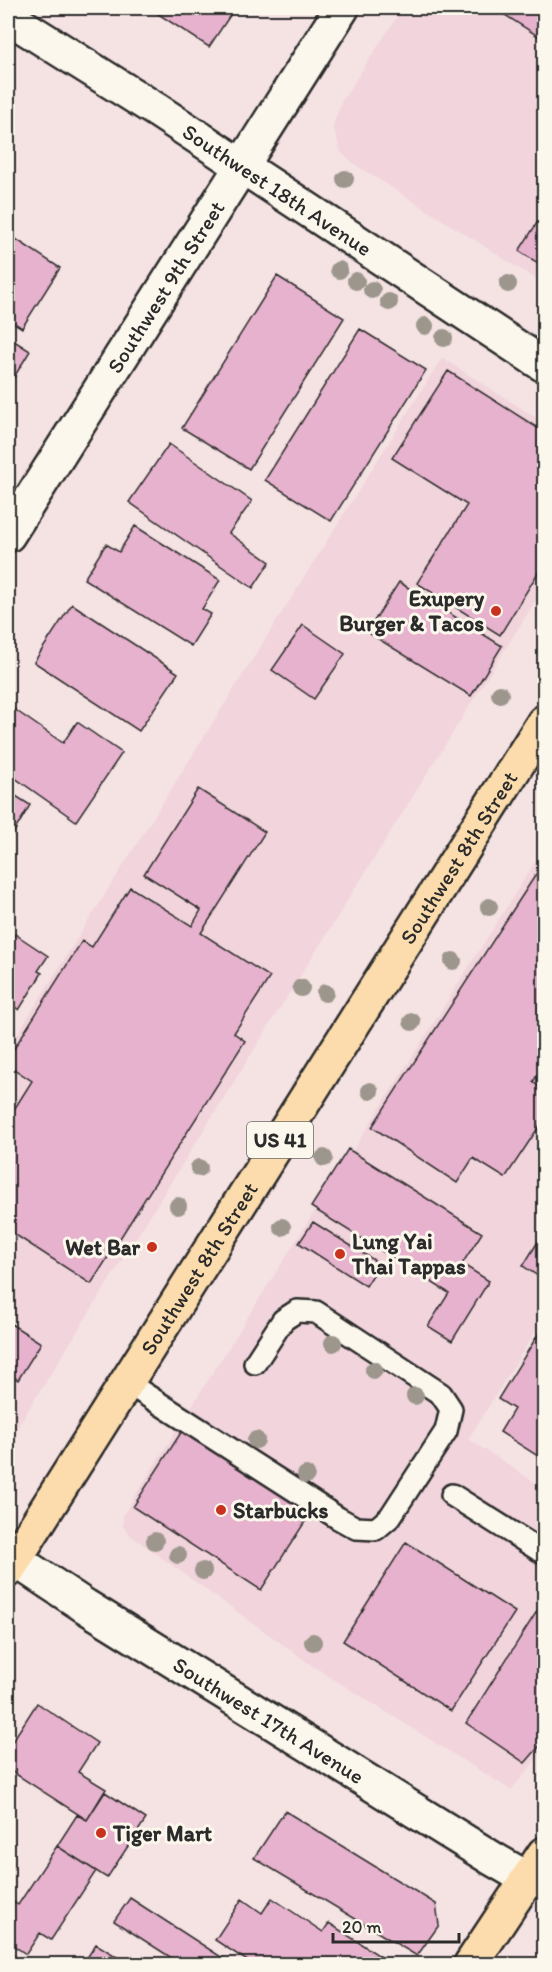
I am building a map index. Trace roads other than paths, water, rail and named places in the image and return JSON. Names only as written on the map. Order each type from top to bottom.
[{"type":"main road","name":"Southwest 8th Street","points":[[9,1559],[126,1382],[541,736]]},
{"type":"main road","points":[[471,1965],[538,1871]]},
{"type":"street","name":"Southwest 9th Street","points":[[8,535],[342,8]]},
{"type":"street","name":"Southwest 18th Avenue","points":[[8,17],[158,111],[544,365]]},
{"type":"street","name":"Southwest 17th Avenue","points":[[9,1559],[85,1606],[538,1871],[544,1905]]},
{"type":"lane","points":[[126,1382],[356,1528],[376,1528],[390,1517],[446,1431],[451,1409],[441,1394],[316,1312],[297,1311],[283,1320],[255,1363]]},
{"type":"lane","points":[[452,1495],[544,1553]]},
{"type":"place","name":"Exupery Burger & Tacos","points":[[496,611]]},
{"type":"place","name":"Wet Bar","points":[[152,1247]]},
{"type":"place","name":"Lung Yai Thai Tappas","points":[[340,1254]]},
{"type":"place","name":"Starbucks","points":[[221,1510]]},
{"type":"place","name":"Tiger Mart","points":[[101,1833]]}]
